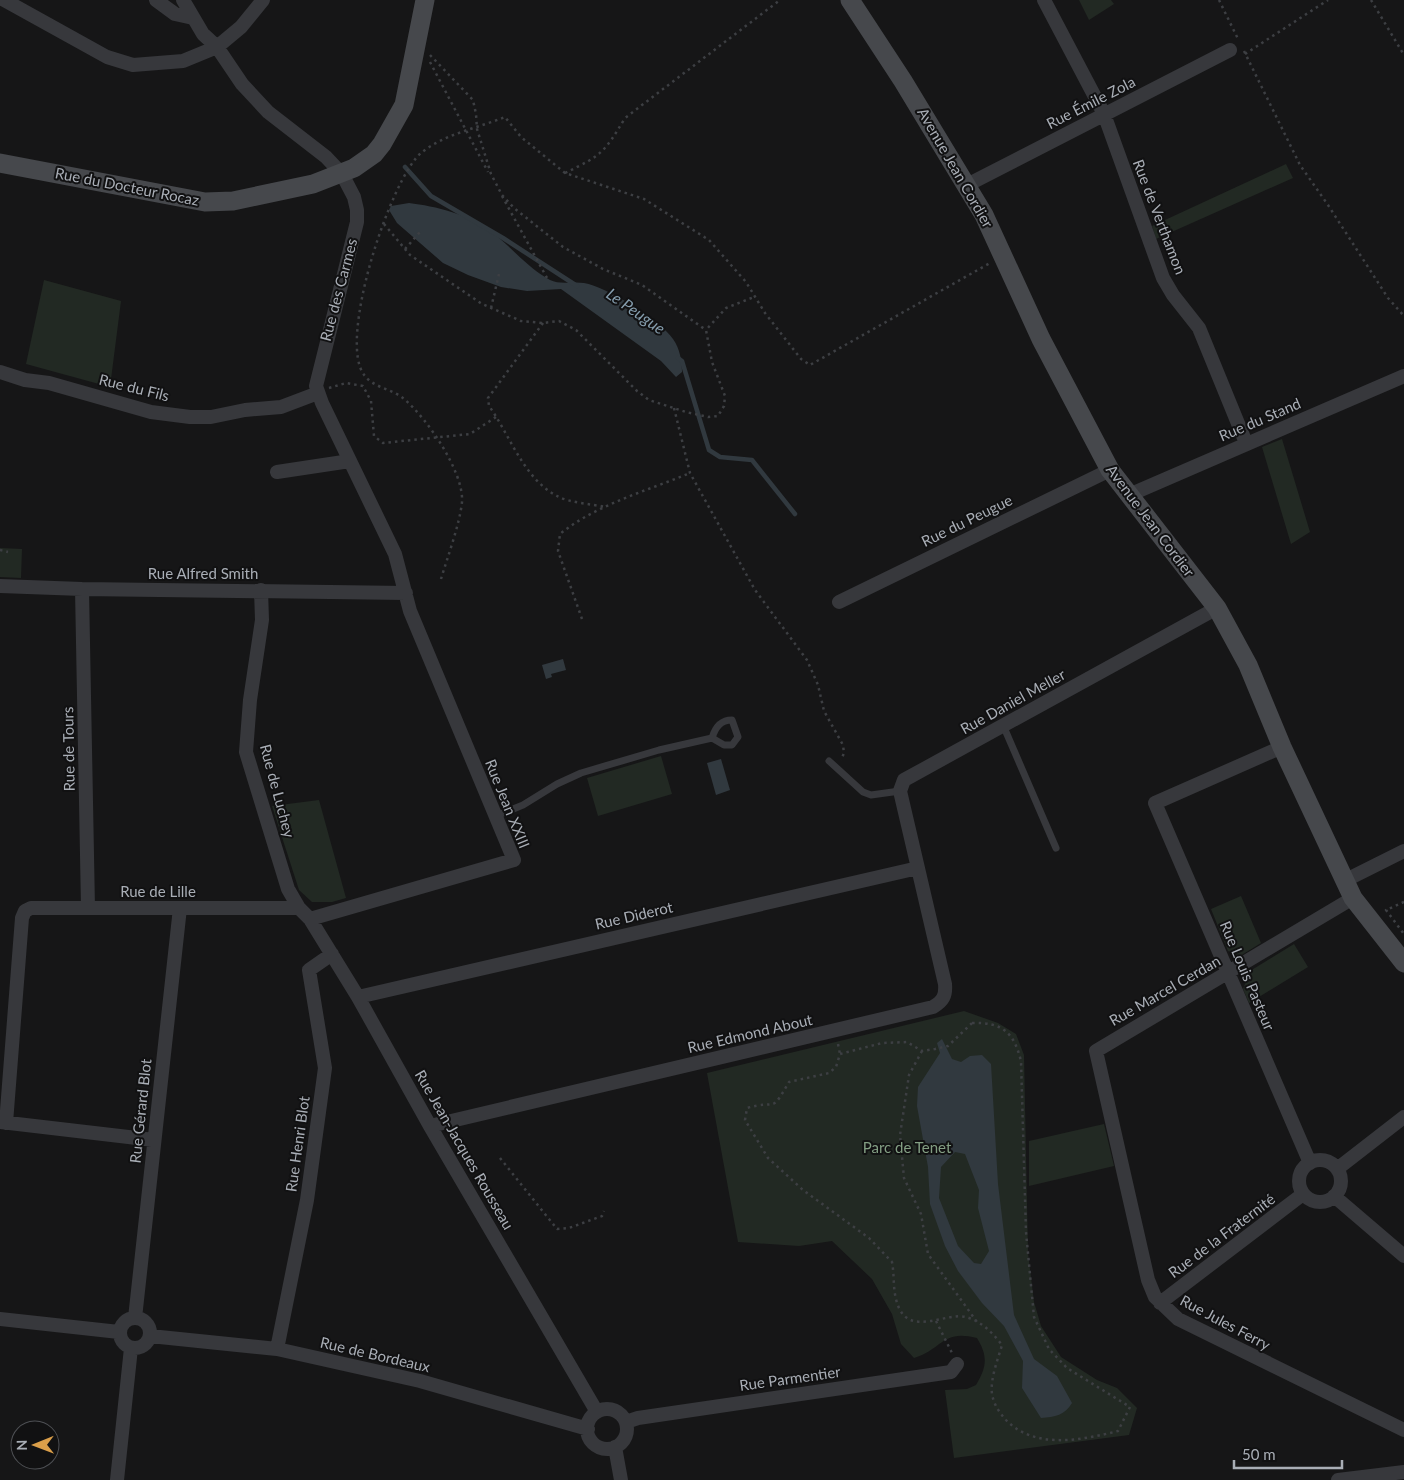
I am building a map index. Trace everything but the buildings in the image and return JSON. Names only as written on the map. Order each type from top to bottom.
[{"type":"street","points":[[4,0],[119,62],[133,65],[183,61],[217,48],[241,27],[263,0]]},
{"type":"street","points":[[156,0],[175,14],[192,18]]},
{"type":"street","name":"Rue des Carmes","points":[[183,0],[203,34],[217,48],[242,84],[268,112],[326,157],[342,174],[354,197],[357,222],[316,379],[318,393],[395,554],[406,593]]},
{"type":"street","points":[[342,174],[365,162],[386,138],[404,105],[420,51],[425,0]]},
{"type":"street","name":"Avenue Jean Cordier","points":[[850,0],[967,185],[1004,256],[1041,339],[1110,470],[1217,608],[1248,665],[1282,747],[1344,881],[1353,898],[1404,962]]},
{"type":"street","name":"Rue de Verthamon","points":[[1044,0],[1104,114],[1163,278],[1173,296],[1199,328],[1246,443]]},
{"type":"street","name":"Rue Émile Zola","points":[[967,185],[1230,50]]},
{"type":"street","name":"Rue du Docteur Rocaz","points":[[0,163],[205,202],[233,201],[312,184],[342,174]]},
{"type":"street","name":"Rue du Fils","points":[[0,372],[25,380],[50,382],[151,412],[190,417],[211,417],[246,410],[281,407],[318,393]]},
{"type":"street","name":"Rue du Stand","points":[[1129,496],[1246,443],[1404,376]]},
{"type":"street","points":[[277,472],[350,461]]},
{"type":"street","name":"Rue du Peugue","points":[[839,602],[1110,470]]},
{"type":"street","name":"Rue Alfred Smith","points":[[0,586],[82,589],[406,593]]},
{"type":"street","name":"Rue de Tours","points":[[82,589],[88,908]]},
{"type":"street","name":"Rue de Luchey","points":[[261,590],[262,620],[250,700],[246,752],[288,889],[299,908]]},
{"type":"street","name":"Rue Jean XXIII","points":[[310,919],[514,860],[410,611],[406,593]]},
{"type":"street","name":"Rue Daniel Meller","points":[[900,791],[904,780],[1217,608]]},
{"type":"street","name":"Rue Louis Pasteur","points":[[1282,747],[1155,803],[1310,1163]]},
{"type":"street","points":[[900,791],[918,868]]},
{"type":"street","points":[[1344,881],[1404,851]]},
{"type":"street","name":"Rue Diderot","points":[[358,997],[918,868]]},
{"type":"street","name":"Rue Edmond About","points":[[430,1126],[934,1007],[942,1002],[946,992],[918,868]]},
{"type":"street","name":"Rue Marcel Cerdan","points":[[1096,1050],[1228,974],[1353,898]]},
{"type":"street","name":"Rue de Lille","points":[[3,1123],[22,918],[30,908],[299,908]]},
{"type":"street","name":"Rue Gérard Blot","points":[[135,1318],[180,908]]},
{"type":"street","name":"Rue Jean-Jacques Rousseau","points":[[299,908],[310,919],[358,997],[430,1126],[597,1412]]},
{"type":"street","name":"Rue Henri Blot","points":[[277,1350],[307,1200],[325,1068],[310,970],[332,954]]},
{"type":"street","name":"Rue Jules Ferry","points":[[1096,1050],[1148,1280],[1160,1303],[1178,1319],[1404,1430]]},
{"type":"street","points":[[1337,1169],[1404,1117]]},
{"type":"street","points":[[3,1123],[154,1140]]},
{"type":"street","points":[[1322,1160],[1333,1164],[1337,1169],[1340,1186],[1334,1196],[1322,1202],[1314,1202],[1303,1194],[1298,1180],[1304,1167],[1310,1163],[1322,1160]]},
{"type":"street","name":"Rue de la Fraternité","points":[[1160,1303],[1303,1194]]},
{"type":"street","points":[[1334,1196],[1404,1256]]},
{"type":"street","points":[[135,1318],[148,1326],[150,1336],[145,1345],[131,1348],[121,1341],[119,1332],[126,1320],[135,1318]]},
{"type":"street","points":[[0,1319],[119,1332]]},
{"type":"street","name":"Rue de Bordeaux","points":[[150,1336],[277,1350],[420,1381],[588,1430]]},
{"type":"street","points":[[117,1480],[131,1348]]},
{"type":"street","name":"Rue Parmentier","points":[[626,1422],[638,1418],[951,1372],[957,1364]]},
{"type":"street","points":[[605,1409],[614,1410],[622,1415],[626,1422],[625,1437],[615,1447],[600,1447],[594,1443],[588,1430],[588,1422],[597,1412],[605,1409]]},
{"type":"street","points":[[615,1447],[622,1480]]},
{"type":"street","points":[[1338,1480],[1404,1472]]},
{"type":"lane","points":[[1003,725],[1056,848]]},
{"type":"lane","points":[[496,816],[540,796],[557,784],[582,773],[659,750],[712,738]]},
{"type":"lane","points":[[829,762],[846,778],[871,795],[900,791]]},
{"type":"path","points":[[565,173],[595,158],[609,145],[625,118],[780,0]]},
{"type":"path","points":[[1219,0],[1300,165],[1388,298],[1404,316]]},
{"type":"path","points":[[1245,54],[1328,0]]},
{"type":"path","points":[[1371,0],[1404,55]]},
{"type":"path","points":[[384,224],[410,255],[491,308],[521,321],[543,323],[559,321],[576,330],[637,391],[649,400],[688,413],[708,417],[718,416],[724,406],[725,396],[712,362],[706,330],[642,285],[603,269],[563,247],[514,208],[502,195],[491,174],[477,129],[476,114],[472,100],[427,52],[420,51]]},
{"type":"path","points":[[420,51],[547,278]]},
{"type":"path","points":[[441,579],[462,503],[460,484],[451,462],[437,440],[404,398],[364,376],[360,366],[357,325],[364,282],[384,224],[402,176],[421,153],[466,131],[477,129],[505,117],[521,137],[565,173],[644,200],[709,240],[746,282],[801,359],[810,365],[1004,256]]},
{"type":"path","points":[[405,249],[420,232]]},
{"type":"path","points":[[491,308],[499,274]]},
{"type":"path","points":[[706,330],[726,308],[755,296]]},
{"type":"path","points":[[543,323],[488,398],[489,406],[520,458],[540,484],[558,496],[606,507]]},
{"type":"path","points":[[318,393],[346,383],[363,386],[371,402],[374,436],[383,444],[437,440],[470,434],[496,416]]},
{"type":"path","points":[[674,408],[690,473],[755,590],[807,660],[818,685],[824,710],[842,745],[844,753],[836,767]]},
{"type":"path","points":[[582,619],[558,551],[560,534],[576,521],[690,473]]},
{"type":"path","points":[[0,550],[8,552]]},
{"type":"path","points":[[1404,902],[1386,910],[1404,934]]},
{"type":"path","points":[[972,1023],[987,1023],[1010,1033],[1017,1045],[1021,1061],[1026,1232],[1034,1317],[1049,1349],[1067,1368],[1130,1407],[1118,1431],[1087,1439],[1039,1439],[1015,1428],[996,1409],[992,1392],[1002,1345],[991,1331],[967,1317],[955,1316],[926,1323],[905,1315],[899,1309],[893,1287],[892,1262],[869,1238],[803,1190],[768,1158],[745,1120],[747,1108],[772,1106],[779,1101],[789,1082],[829,1073],[836,1066],[840,1054],[882,1043],[898,1042],[907,1042],[922,1051],[948,1046],[972,1023]]},
{"type":"path","points":[[922,1051],[909,1075],[900,1134],[904,1178],[921,1214],[928,1254],[979,1324]]},
{"type":"path","points":[[500,1158],[557,1229],[602,1216],[604,1211]]},
{"type":"path","points":[[936,1321],[946,1338]]},
{"type":"green space","points":[[1079,0],[1111,0],[1114,4],[1089,20]]},
{"type":"green space","points":[[1286,164],[1293,178],[1156,239],[1152,226]]},
{"type":"green space","points":[[44,280],[121,301],[110,387],[26,364]]},
{"type":"green space","points":[[1282,439],[1310,532],[1291,544],[1262,447]]},
{"type":"green space","points":[[0,548],[22,549],[21,578],[0,577]]},
{"type":"green space","points":[[661,756],[672,794],[598,816],[587,778]]},
{"type":"green space","points":[[319,800],[346,898],[332,902],[312,902],[299,890],[272,806]]},
{"type":"green space","points":[[1241,896],[1261,943],[1240,956],[1228,951],[1211,909]]},
{"type":"green space","points":[[1294,944],[1308,967],[1249,1003],[1243,989],[1250,971]]},
{"type":"green space","name":"Parc de Tenet","points":[[964,1011],[998,1023],[1016,1034],[1024,1055],[1028,1253],[1034,1302],[1041,1326],[1061,1357],[1097,1380],[1117,1388],[1137,1408],[1129,1435],[954,1458],[945,1390],[967,1389],[976,1385],[985,1361],[981,1344],[977,1338],[956,1336],[949,1338],[914,1358],[901,1344],[892,1314],[872,1279],[832,1241],[799,1246],[738,1242],[707,1073]]},
{"type":"green space","points":[[1104,1124],[1114,1166],[1029,1186],[1029,1141]]},
{"type":"water","points":[[409,203],[452,212],[483,225],[534,270],[550,280],[584,283],[594,286],[632,305],[657,323],[673,339],[680,355],[682,372],[676,377],[661,361],[561,289],[527,291],[501,287],[468,275],[443,263],[397,223],[389,210],[391,206]]},
{"type":"water","points":[[563,659],[566,670],[551,674],[552,677],[546,679],[542,665]]},
{"type":"water","points":[[721,759],[730,790],[716,795],[707,763]]},
{"type":"water","points":[[942,1039],[952,1059],[961,1062],[970,1056],[982,1055],[991,1064],[998,1184],[1014,1315],[1034,1359],[1057,1376],[1072,1403],[1063,1413],[1055,1416],[1041,1418],[1022,1388],[1023,1361],[1004,1326],[982,1303],[958,1271],[945,1246],[930,1204],[928,1167],[917,1106],[918,1087],[940,1053],[937,1043]],"holes":[[[955,1152],[965,1154],[979,1190],[978,1208],[989,1251],[981,1264],[974,1263],[958,1246],[939,1198],[941,1167]]]},
{"type":"waterway","name":"Le Peugue","points":[[405,167],[431,196],[503,238],[577,286]]},
{"type":"waterway","name":"Le Peugue","points":[[678,358],[682,361],[709,450],[720,457],[752,460],[795,514]]}]
